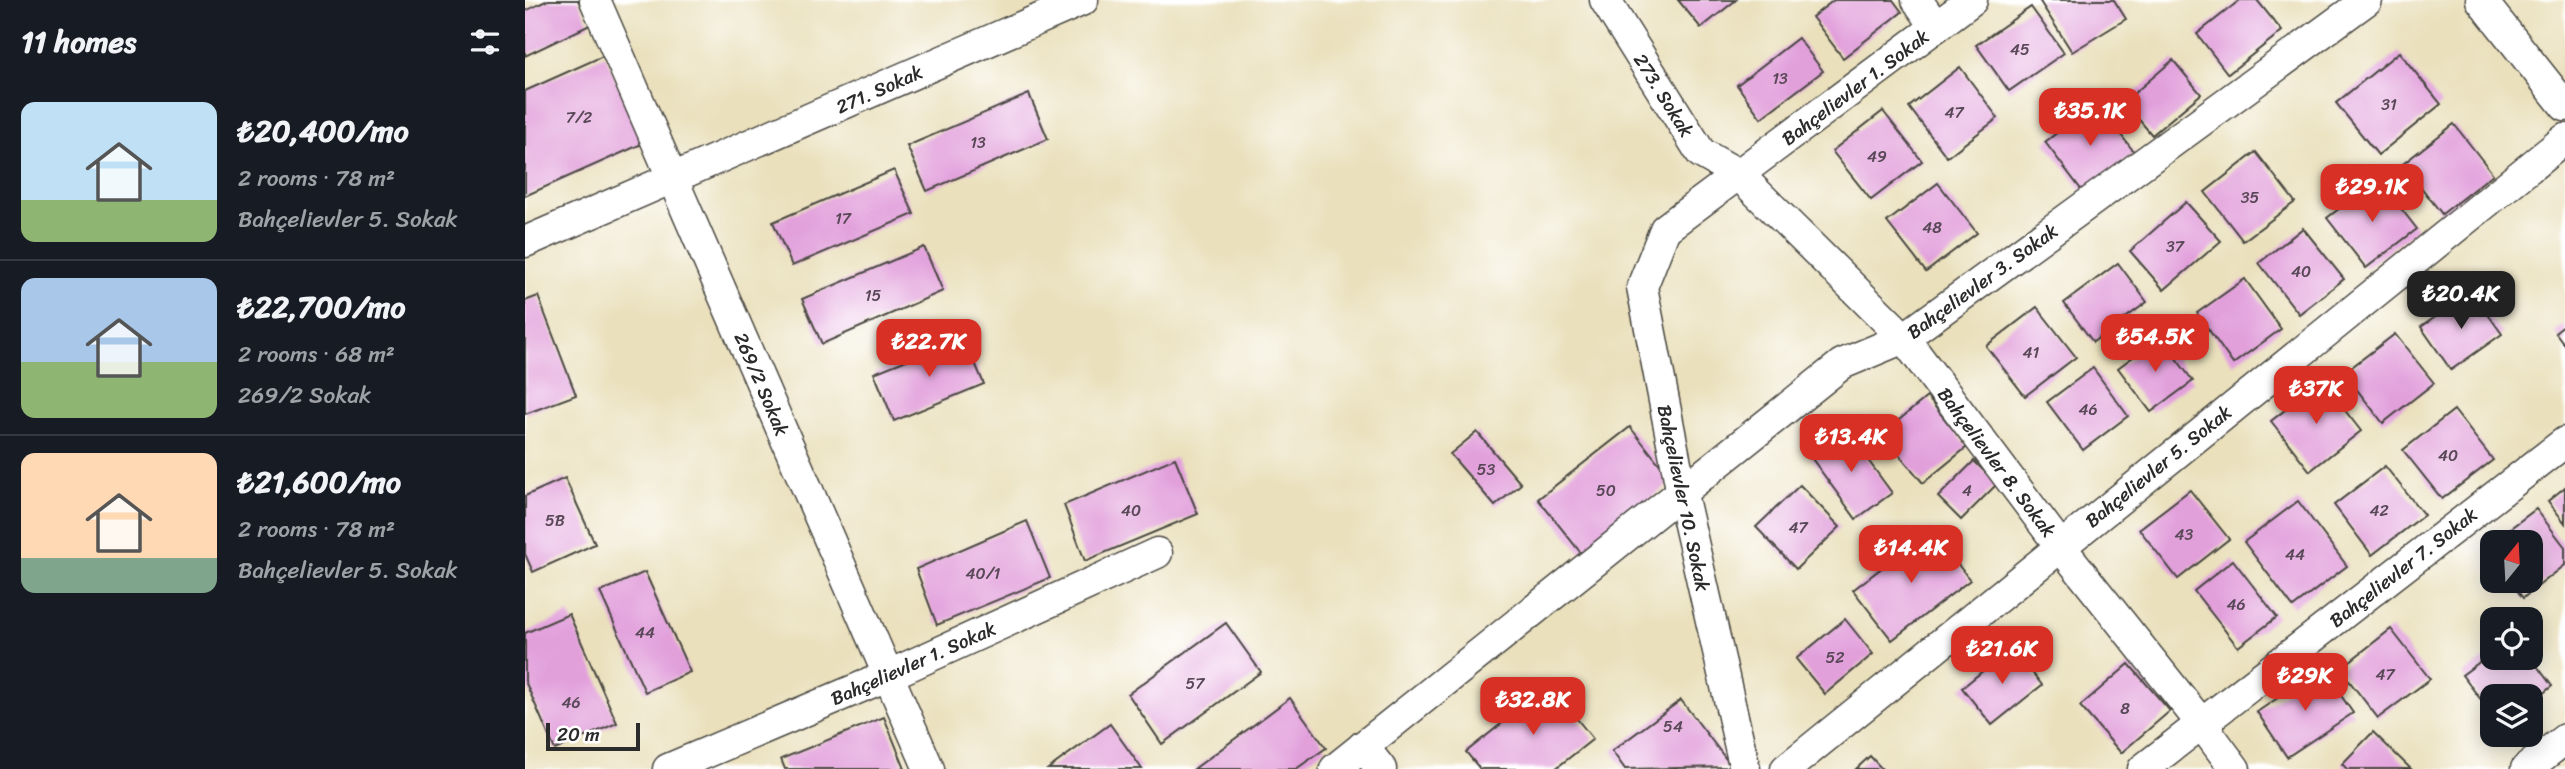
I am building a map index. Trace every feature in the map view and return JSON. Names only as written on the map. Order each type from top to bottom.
[{"type":"street","name":"269/2 Sokak","points":[[595,0],[929,769]]},
{"type":"street","name":"271. Sokak","points":[[525,242],[1083,0]]},
{"type":"street","name":"273. Sokak","points":[[1605,0],[1700,153],[1738,174]]},
{"type":"street","points":[[1917,0],[1936,27]]},
{"type":"street","name":"Bahçelievler 1. Sokak","points":[[1665,229],[1972,0]]},
{"type":"street","name":"Bahçelievler 3. Sokak","points":[[1335,769],[1372,758],[1682,494],[1842,364],[1904,338],[2367,0]]},
{"type":"street","points":[[2481,0],[2565,106]]},
{"type":"street","name":"Bahçelievler 5. Sokak","points":[[1786,769],[2565,139]]},
{"type":"street","name":"Bahçelievler 8. Sokak","points":[[1738,174],[1904,338],[2060,546],[2235,769]]},
{"type":"street","name":"Bahçelievler 10. Sokak","points":[[1665,229],[1642,287],[1682,494],[1745,769]]},
{"type":"street","name":"Bahçelievler 7. Sokak","points":[[2143,769],[2565,442]]},
{"type":"street","name":"Bahçelievler 1. Sokak","points":[[668,769],[887,676],[1157,553]]},
{"type":"street","points":[[2526,769],[2565,739]]},
{"type":"building","points":[[548,0],[578,0],[590,25],[525,56],[525,11]]},
{"type":"building","points":[[1678,0],[1736,0],[1701,28]]},
{"type":"building","points":[[1834,0],[1893,0],[1902,12],[1843,58],[1812,17]]},
{"type":"building","points":[[2039,0],[2114,0],[2126,19],[2072,52]]},
{"type":"building","points":[[2240,0],[2257,0],[2282,31],[2228,74],[2197,34]]},
{"type":"building","points":[[2031,7],[2064,53],[2009,91],[1976,45]]},
{"type":"building","points":[[1798,38],[1823,71],[1761,118],[1737,85]]},
{"type":"building","points":[[2399,52],[2441,104],[2378,155],[2336,103]]},
{"type":"building","points":[[605,55],[644,143],[525,196],[525,91]]},
{"type":"building","points":[[2173,60],[2201,94],[2152,135],[2124,102]]},
{"type":"building","points":[[1960,67],[1998,118],[1947,157],[1909,107]]},
{"type":"building","points":[[1029,94],[1048,139],[927,191],[907,146]]},
{"type":"building","points":[[2096,103],[2135,153],[2083,192],[2045,142]]},
{"type":"building","points":[[1883,111],[1922,161],[1871,200],[1832,151]]},
{"type":"building","points":[[2454,124],[2493,174],[2442,214],[2403,164]]},
{"type":"building","points":[[2256,152],[2295,202],[2243,241],[2205,192]]},
{"type":"building","points":[[894,170],[914,214],[792,266],[773,222]]},
{"type":"building","points":[[2378,179],[2417,229],[2366,268],[2327,218]]},
{"type":"building","points":[[1938,183],[1977,233],[1926,272],[1887,222]]},
{"type":"building","points":[[2186,202],[2221,241],[2164,290],[2130,251]]},
{"type":"building","points":[[2303,228],[2344,279],[2299,314],[2259,263]]},
{"type":"building","points":[[924,247],[943,291],[822,344],[802,299]]},
{"type":"building","points":[[2118,263],[2147,302],[2093,342],[2064,303]]},
{"type":"building","points":[[2245,279],[2281,329],[2233,364],[2197,313]]},
{"type":"building","points":[[2472,292],[2502,334],[2451,370],[2421,327]]},
{"type":"building","points":[[538,296],[576,395],[525,414],[525,301]]},
{"type":"building","points":[[2037,307],[2076,357],[2025,396],[1986,346]]},
{"type":"building","points":[[2565,324],[2565,345],[2555,332]]},
{"type":"building","points":[[2395,334],[2434,383],[2383,423],[2344,373]]},
{"type":"building","points":[[964,337],[984,384],[894,421],[874,373]]},
{"type":"building","points":[[2160,337],[2193,381],[2151,412],[2118,368]]},
{"type":"building","points":[[2093,368],[2128,416],[2083,450],[2047,402]]},
{"type":"building","points":[[2322,381],[2361,431],[2310,471],[2271,421]]},
{"type":"building","points":[[1927,397],[1967,447],[1923,483],[1882,434]]},
{"type":"building","points":[[2454,410],[2493,460],[2442,499],[2403,450]]},
{"type":"building","points":[[1630,427],[1673,481],[1581,553],[1538,499]]},
{"type":"building","points":[[1846,430],[1892,493],[1856,519],[1810,456]]},
{"type":"building","points":[[1477,432],[1521,484],[1495,506],[1450,454]]},
{"type":"building","points":[[1175,458],[1198,514],[1085,561],[1064,505]]},
{"type":"building","points":[[1974,461],[1997,484],[1961,520],[1938,497]]},
{"type":"building","points":[[2385,466],[2424,515],[2372,555],[2334,505]]},
{"type":"building","points":[[565,478],[595,544],[533,572],[525,554],[525,496]]},
{"type":"building","points":[[1800,485],[1840,527],[1796,569],[1756,527]]},
{"type":"building","points":[[2565,487],[2565,523],[2548,501]]},
{"type":"building","points":[[2190,490],[2229,539],[2178,579],[2139,529]]},
{"type":"building","points":[[2298,501],[2347,566],[2293,607],[2244,542]]},
{"type":"building","points":[[2536,509],[2565,547],[2565,565],[2543,582],[2543,530],[2508,530]]},
{"type":"building","points":[[1027,521],[1050,578],[937,625],[916,569]]},
{"type":"building","points":[[1931,530],[1970,580],[1892,640],[1853,590]]},
{"type":"building","points":[[2233,560],[2277,617],[2238,647],[2194,591]]},
{"type":"building","points":[[645,572],[690,672],[645,692],[600,592]]},
{"type":"building","points":[[569,614],[617,723],[555,750],[525,681],[525,633]]},
{"type":"building","points":[[1845,619],[1873,654],[1825,694],[1796,659]]},
{"type":"building","points":[[1226,623],[1261,672],[1162,744],[1128,694]]},
{"type":"building","points":[[2391,629],[2430,679],[2378,718],[2340,669]]},
{"type":"building","points":[[2012,647],[2042,685],[1992,725],[1962,688]]},
{"type":"building","points":[[2480,662],[2480,670],[2540,670],[2552,686],[2543,693],[2543,684],[2480,684],[2480,698],[2462,675]]},
{"type":"building","points":[[2129,664],[2170,711],[2121,753],[2080,706]]},
{"type":"building","points":[[2322,668],[2353,713],[2287,757],[2257,712]]},
{"type":"building","points":[[1550,685],[1593,739],[1555,769],[1480,769],[1466,752]]},
{"type":"building","points":[[1290,698],[1326,748],[1296,769],[1194,769]]},
{"type":"building","points":[[1681,700],[1732,767],[1625,769],[1612,751]]},
{"type":"building","points":[[884,717],[905,769],[785,769],[781,759]]},
{"type":"building","points":[[1110,724],[1142,769],[1048,769]]},
{"type":"building","points":[[2373,732],[2411,769],[2347,769],[2342,764]]},
{"type":"building","points":[[1870,756],[1882,769],[1856,769]]}]
